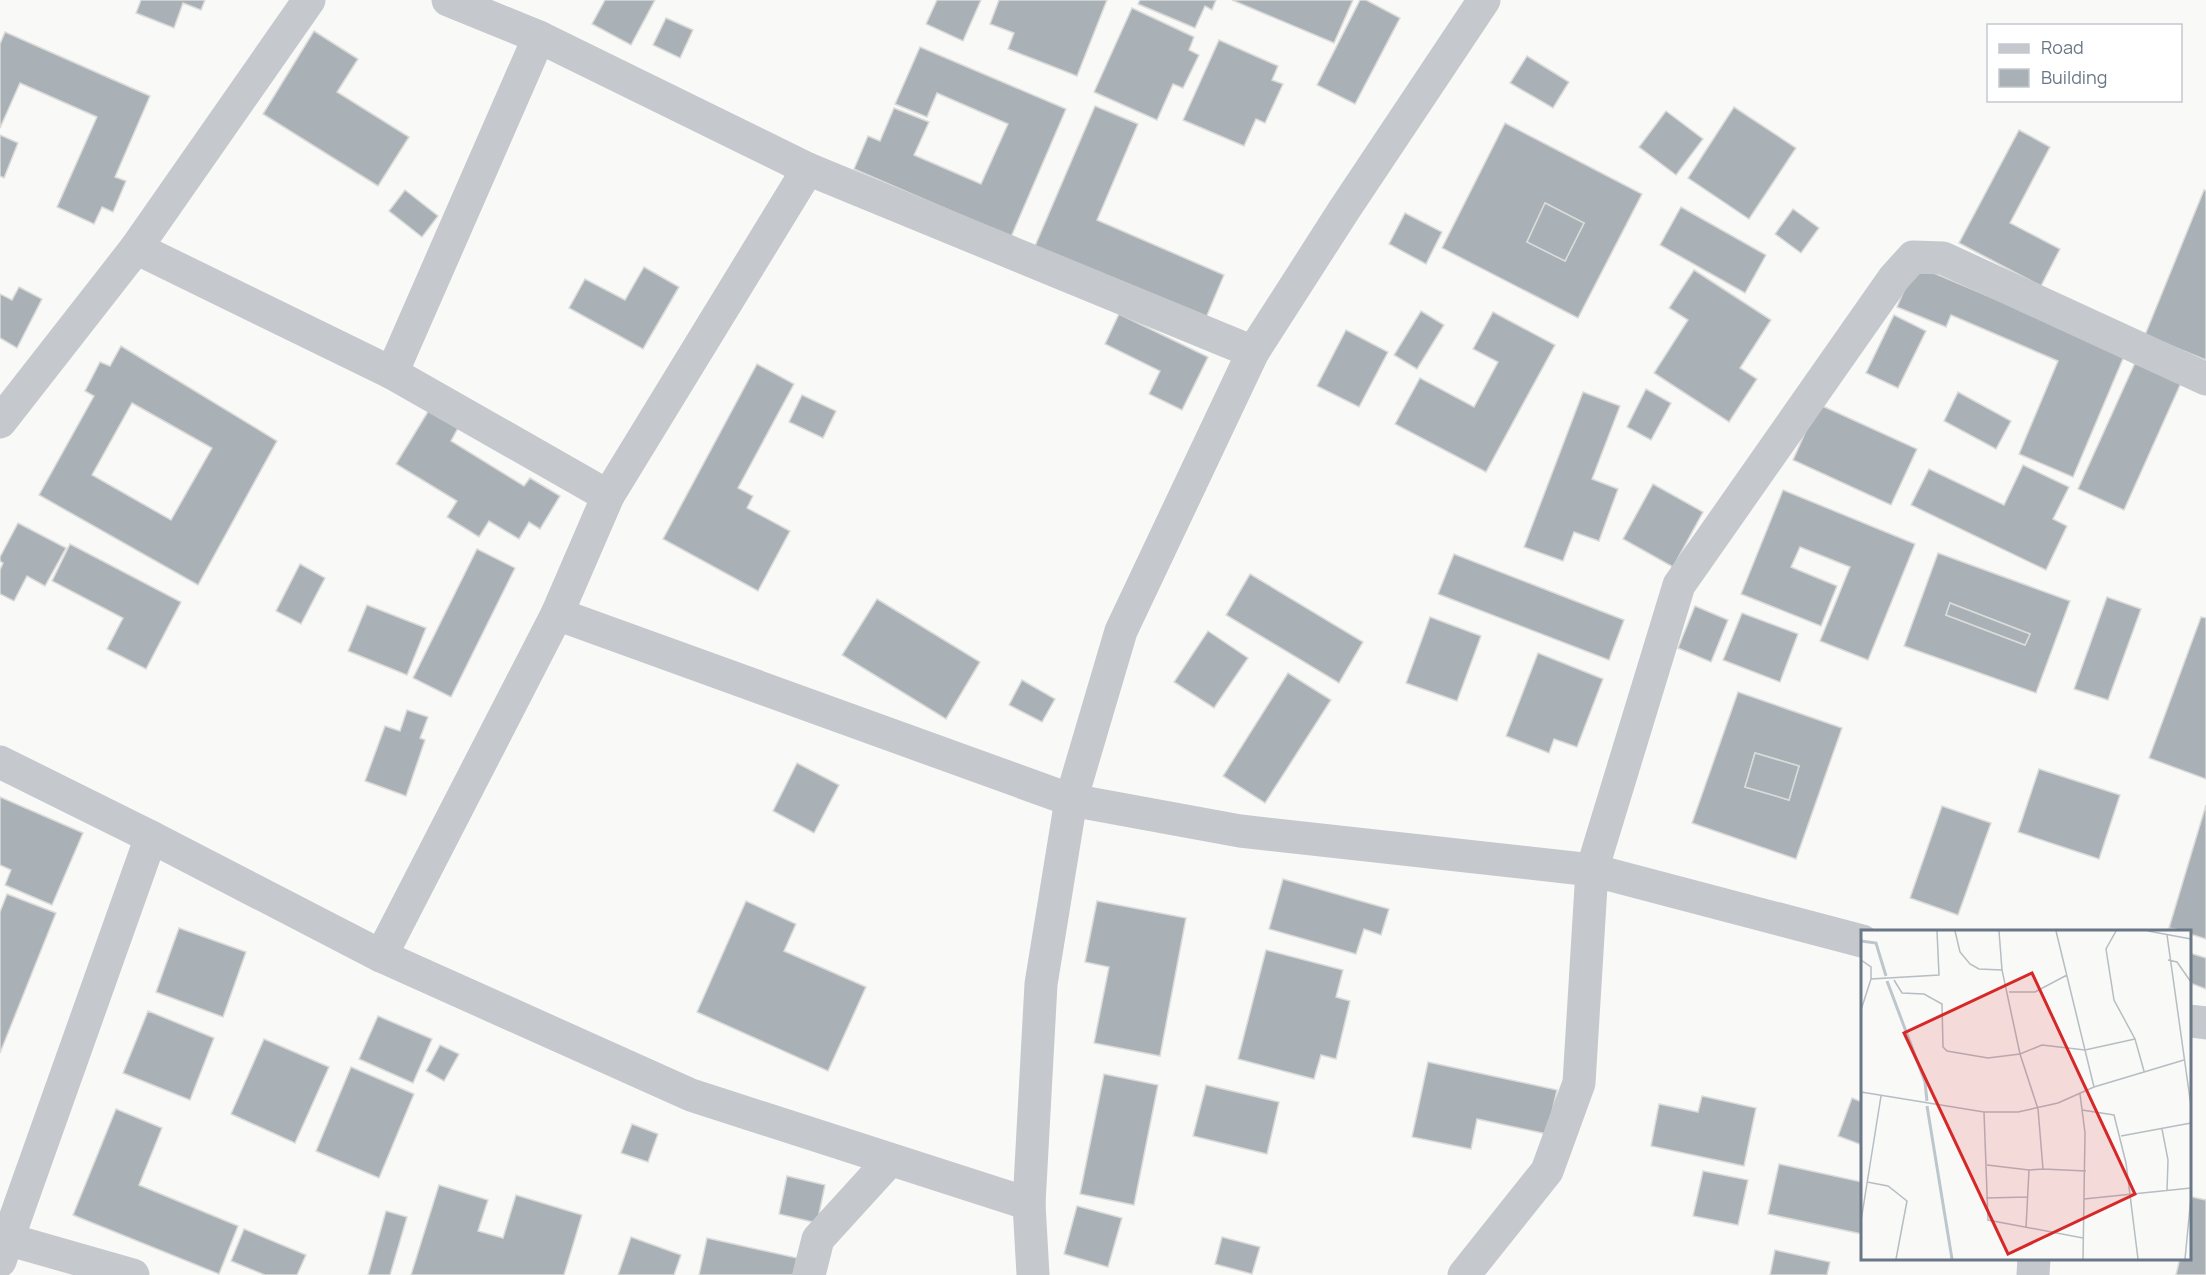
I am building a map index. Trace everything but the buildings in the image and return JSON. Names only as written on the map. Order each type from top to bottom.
[{"type":"street","points":[[0,422],[136,248],[309,0]]},
{"type":"street","points":[[448,0],[539,37],[808,169],[1253,352]]},
{"type":"street","points":[[1033,1275],[1029,1204],[1041,984],[1071,800],[1121,631],[1253,352],[1344,210],[1484,0]]},
{"type":"street","points":[[392,374],[539,37]]},
{"type":"street","points":[[381,956],[557,614],[608,496],[808,169]]},
{"type":"street","points":[[136,248],[392,374],[608,496]]},
{"type":"street","points":[[1464,1275],[1547,1171],[1579,1083],[1592,870],[1679,585],[1894,278],[1913,257],[1943,258],[2206,379]]},
{"type":"street","points":[[557,614],[1071,800],[1240,831],[1592,870],[1861,940]]},
{"type":"street","points":[[0,762],[381,956],[691,1095],[1029,1204]]},
{"type":"street","points":[[133,1275],[2,1246],[151,837]]},
{"type":"street","points":[[2191,1021],[2206,1023]]},
{"type":"street","points":[[809,1275],[818,1239],[890,1160]]},
{"type":"street","points":[[2033,1275],[2034,1260]]}]
